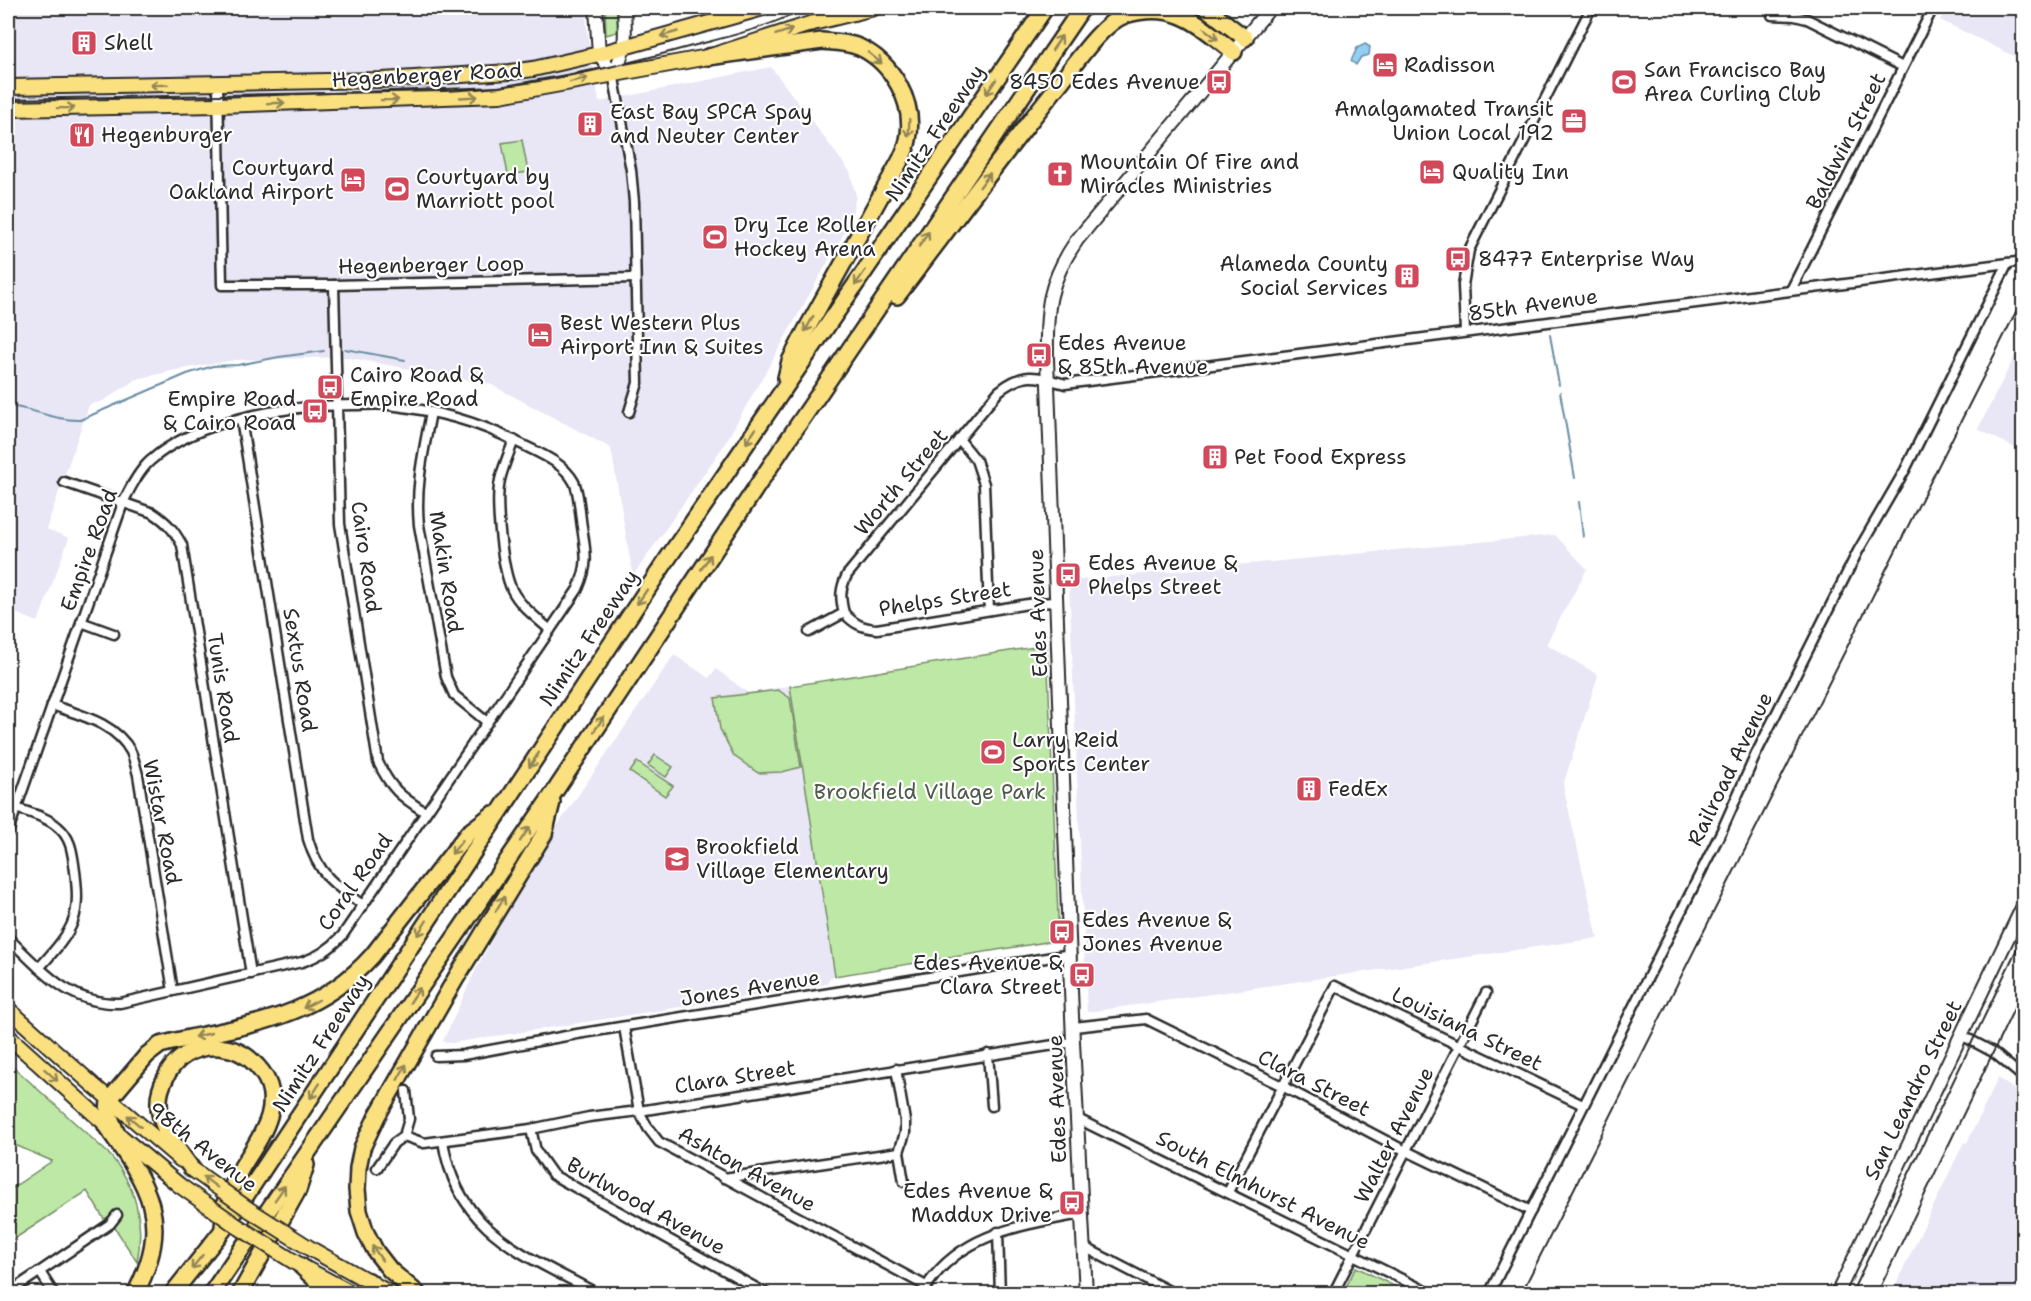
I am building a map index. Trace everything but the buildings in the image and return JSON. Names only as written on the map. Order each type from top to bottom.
[{"type":"highway","points":[[211,1293],[555,791],[784,444],[1082,8]]},
{"type":"highway","points":[[1206,8],[1245,38]]},
{"type":"highway","points":[[784,444],[1041,106],[1104,29],[1117,18],[1127,14],[1146,10],[1176,10],[1190,17],[1234,52]]},
{"type":"highway","name":"Nimitz Freeway","points":[[172,1293],[223,1230],[501,809],[784,387],[894,230],[1040,12]]},
{"type":"highway","points":[[708,57],[822,42],[840,42],[857,46],[874,56],[891,74],[904,97],[909,115],[908,140],[900,161],[795,351],[790,361],[784,387]]},
{"type":"highway","points":[[418,1293],[390,1270],[376,1252],[366,1233],[357,1199],[360,1157],[377,1116],[457,976],[543,834],[555,791]]},
{"type":"highway","points":[[116,1132],[108,1113],[109,1100],[147,1055],[160,1046],[286,1015],[312,1004],[334,990],[372,956],[468,833],[501,809]]},
{"type":"highway","points":[[192,1169],[171,1140],[162,1121],[158,1103],[162,1084],[177,1061],[194,1051],[212,1047],[232,1049],[251,1060],[259,1068],[270,1089],[272,1100],[271,1112],[264,1132],[240,1170],[225,1203],[223,1230]]},
{"type":"highway","points":[[100,1119],[133,1164],[154,1216],[152,1252],[135,1293]]},
{"type":"highway","points":[[240,1293],[298,1190],[312,1148]]},
{"type":"highway","points":[[301,1266],[327,1293]]},
{"type":"highway","points":[[369,1281],[381,1293]]},
{"type":"main road","name":"Hegenberger Road","points":[[8,87],[218,84],[469,76],[533,69],[599,54],[763,8]]},
{"type":"main road","name":"Hegenberger Road","points":[[8,109],[492,96],[708,57],[813,23],[874,8]]},
{"type":"main road","name":"98th Avenue","points":[[8,1009],[109,1100],[192,1169],[248,1209],[311,1249],[391,1293]]},
{"type":"main road","name":"98th Avenue","points":[[8,1036],[100,1119],[179,1185],[237,1226],[301,1266],[353,1293]]},
{"type":"street","points":[[596,8],[599,54],[613,73],[633,186],[638,383],[629,412]]},
{"type":"street","points":[[613,73],[621,60],[625,47],[624,8]]},
{"type":"street","name":"Edes Avenue","points":[[1086,1293],[1073,1042],[1046,328],[1048,304],[1063,260],[1077,240],[1270,8]]},
{"type":"street","points":[[1465,332],[1463,285],[1470,250],[1591,8]]},
{"type":"street","name":"Baldwin Street","points":[[1791,290],[1933,8]]},
{"type":"street","points":[[1772,15],[1795,16],[1807,20],[1903,67]]},
{"type":"street","name":"Hegenberger Loop","points":[[218,84],[222,285],[334,285],[635,278]]},
{"type":"street","name":"85th Avenue","points":[[1048,379],[1065,384],[2024,261]]},
{"type":"street","name":"Railroad Avenue","points":[[1489,1293],[1716,841],[1756,754],[1853,560],[1905,470],[2008,263]]},
{"type":"street","name":"Cairo Road","points":[[334,285],[340,524],[378,762],[388,782],[401,796],[425,812]]},
{"type":"street","name":"Worth Street","points":[[844,612],[840,599],[841,587],[847,575],[999,391],[1017,379],[1035,375],[1048,379]]},
{"type":"street","name":"Empire Road","points":[[8,832],[123,503],[133,482],[144,469],[166,448],[185,438],[241,418],[336,405],[387,405],[472,421],[557,462],[574,483],[587,555],[585,573]]},
{"type":"street","name":"Makin Road","points":[[431,412],[418,478],[417,502],[433,607],[446,677],[454,695],[487,722]]},
{"type":"street","name":"Sextus Road","points":[[241,418],[313,856],[322,872],[335,886],[363,905]]},
{"type":"street","points":[[514,440],[500,481],[497,502],[506,573],[512,590],[522,605],[550,630]]},
{"type":"street","points":[[959,440],[976,460],[984,484],[988,610]]},
{"type":"street","name":"Tunis Road","points":[[64,482],[153,513],[166,521],[175,531],[182,545],[251,974]]},
{"type":"street","name":"Coral Road","points":[[8,938],[39,968],[72,994],[103,1004],[120,1003],[302,962],[330,949],[342,936],[578,589],[585,573]]},
{"type":"street","name":"Phelps Street","points":[[844,612],[852,622],[864,628],[878,629],[1034,603],[1057,602]]},
{"type":"street","points":[[809,632],[844,612]]},
{"type":"street","points":[[81,622],[114,634]]},
{"type":"street","name":"Wistar Road","points":[[52,705],[95,721],[116,733],[131,752],[138,775],[173,991]]},
{"type":"street","points":[[16,808],[47,820],[66,835],[71,848],[78,892],[77,911],[70,930],[39,968]]},
{"type":"street","name":"San Leandro Street","points":[[1837,1293],[2024,904]]},
{"type":"street","name":"Jones Avenue","points":[[436,1056],[463,1055],[1071,954]]},
{"type":"street","name":"Louisiana Street","points":[[1282,1086],[1335,986],[1583,1105]]},
{"type":"street","name":"Walter Avenue","points":[[1334,1293],[1486,993]]},
{"type":"street","name":"Clara Street","points":[[1074,1027],[1146,1019],[1282,1086],[1406,1151],[1531,1211]]},
{"type":"street","name":"Ashton Avenue","points":[[624,1027],[639,1111],[648,1128],[660,1142],[924,1290]]},
{"type":"street","points":[[1961,1035],[1993,1053],[2024,1077]]},
{"type":"street","name":"Clara Street","points":[[404,1136],[424,1143],[531,1129],[590,1117],[1073,1042]]},
{"type":"street","points":[[988,1054],[992,1106]]},
{"type":"street","points":[[896,1070],[905,1121],[905,1133],[899,1152],[904,1182]]},
{"type":"street","points":[[1228,1192],[1282,1086]]},
{"type":"street","points":[[377,1168],[394,1143],[404,1136],[409,1119],[406,1091]]},
{"type":"street","name":"South Elmhurst Avenue","points":[[1078,1119],[1431,1293]]},
{"type":"street","name":"Burlwood Avenue","points":[[531,1129],[536,1151],[553,1175],[767,1293]]},
{"type":"street","points":[[443,1141],[450,1172],[458,1190],[466,1205],[484,1226],[505,1242],[597,1293]]},
{"type":"street","points":[[723,1178],[899,1152]]},
{"type":"street","points":[[924,1290],[953,1257],[976,1241],[998,1232],[1033,1223],[1082,1214]]},
{"type":"street","points":[[8,1293],[110,1224],[117,1215]]},
{"type":"street","points":[[998,1232],[1000,1293]]},
{"type":"street","points":[[1084,1247],[1175,1293]]},
{"type":"street","points":[[40,1272],[54,1293]]},
{"type":"shaded area","points":[[8,8],[586,8],[587,31],[599,102],[771,67],[850,172],[856,196],[850,223],[724,445],[633,576],[611,448],[490,384],[345,357],[235,360],[137,379],[103,401],[89,405],[46,529],[69,538],[38,622],[8,610]]},
{"type":"shaded area","points":[[1947,8],[2023,8],[2023,57],[2018,58],[1940,20]]},
{"type":"shaded area","points":[[2023,340],[2023,452],[1978,429]]},
{"type":"shaded area","points":[[1555,535],[1587,569],[1546,644],[1598,675],[1563,785],[1598,938],[1087,1012],[1069,581]]},
{"type":"shaded area","name":"Brookfield Village Elementary","points":[[674,655],[709,678],[716,669],[748,693],[790,686],[835,976],[830,978],[827,984],[451,1043],[443,1041],[477,967],[547,841]]},
{"type":"shaded area","points":[[1998,1078],[2023,1096],[2023,1293],[1892,1293],[1964,1142],[1967,1143]]},
{"type":"green space","points":[[605,8],[621,8],[621,31],[606,35]]},
{"type":"green space","points":[[522,140],[528,172],[508,175],[502,143]]},
{"type":"green space","name":"Brookfield Village Park","points":[[1047,645],[1059,940],[835,976],[790,686]]},
{"type":"green space","points":[[778,690],[790,698],[801,767],[782,772],[758,773],[734,756],[720,729],[715,698]]},
{"type":"green space","points":[[655,755],[673,767],[666,777],[648,765]]},
{"type":"green space","points":[[637,762],[673,786],[665,796],[630,772]]},
{"type":"green space","points":[[8,1062],[108,1153],[118,1165],[132,1191],[139,1218],[137,1262],[108,1217],[104,1219],[87,1191],[8,1243],[8,1191],[52,1161],[8,1142]]},
{"type":"green space","points":[[1356,1267],[1400,1289],[1398,1293],[1343,1293]]},
{"type":"water","points":[[1365,44],[1370,47],[1369,55],[1361,57],[1356,65],[1351,61],[1357,48]]},
{"type":"waterway","points":[[1550,335],[1559,385]]},
{"type":"waterway","points":[[345,349],[405,360]]},
{"type":"waterway","points":[[8,406],[61,419],[80,420],[187,374],[213,366],[238,365],[324,351]]},
{"type":"waterway","points":[[1560,392],[1575,478]]},
{"type":"waterway","points":[[1579,502],[1583,537]]},
{"type":"railway","points":[[8,99],[445,91],[508,86],[570,76],[721,39],[763,26],[804,8]]},
{"type":"railway","points":[[1521,1294],[2024,296]]},
{"type":"railway","points":[[1851,1294],[2024,934]]},
{"type":"railway","points":[[1877,1294],[2024,988]]},
{"type":"place","name":"Shell","points":[[84,43]]},
{"type":"place","name":"Radisson","points":[[1385,65]]},
{"type":"place","name":"8450 Edes Avenue","points":[[1219,82]]},
{"type":"place","name":"San Francisco Bay Area Curling Club","points":[[1624,82]]},
{"type":"place","name":"Amalgamated Transit Union Local 192","points":[[1574,121]]},
{"type":"place","name":"East Bay SPCA Spay and Neuter Center","points":[[590,124]]},
{"type":"place","name":"Hegenburger","points":[[82,135]]},
{"type":"place","name":"Quality Inn","points":[[1432,172]]},
{"type":"place","name":"Mountain Of Fire and Miracles Ministries","points":[[1060,174]]},
{"type":"place","name":"Courtyard Oakland Airport","points":[[353,180]]},
{"type":"place","name":"Courtyard by Marriott pool","points":[[397,189]]},
{"type":"place","name":"Dry Ice Roller Hockey Arena","points":[[715,237]]},
{"type":"place","name":"8477 Enterprise Way","points":[[1458,259]]},
{"type":"place","name":"Alameda County Social Services","points":[[1407,276]]},
{"type":"place","name":"Best Western Plus Airport Inn & Suites","points":[[540,335]]},
{"type":"place","name":"Edes Avenue & 85th Avenue","points":[[1039,355]]},
{"type":"place","name":"Cairo Road & Empire Road","points":[[330,387]]},
{"type":"place","name":"Empire Road & Cairo Road","points":[[315,411]]},
{"type":"place","name":"Pet Food Express","points":[[1215,457]]},
{"type":"place","name":"Edes Avenue & Phelps Street","points":[[1068,575]]},
{"type":"place","name":"Larry Reid Sports Center","points":[[993,752]]},
{"type":"place","name":"FedEx","points":[[1309,789]]},
{"type":"place","name":"Brookfield Village Elementary","points":[[677,859]]},
{"type":"place","name":"Edes Avenue & Jones Avenue","points":[[1062,932]]},
{"type":"place","name":"Edes Avenue & Clara Street","points":[[1082,975]]},
{"type":"place","name":"Edes Avenue & Maddux Drive","points":[[1072,1203]]}]
